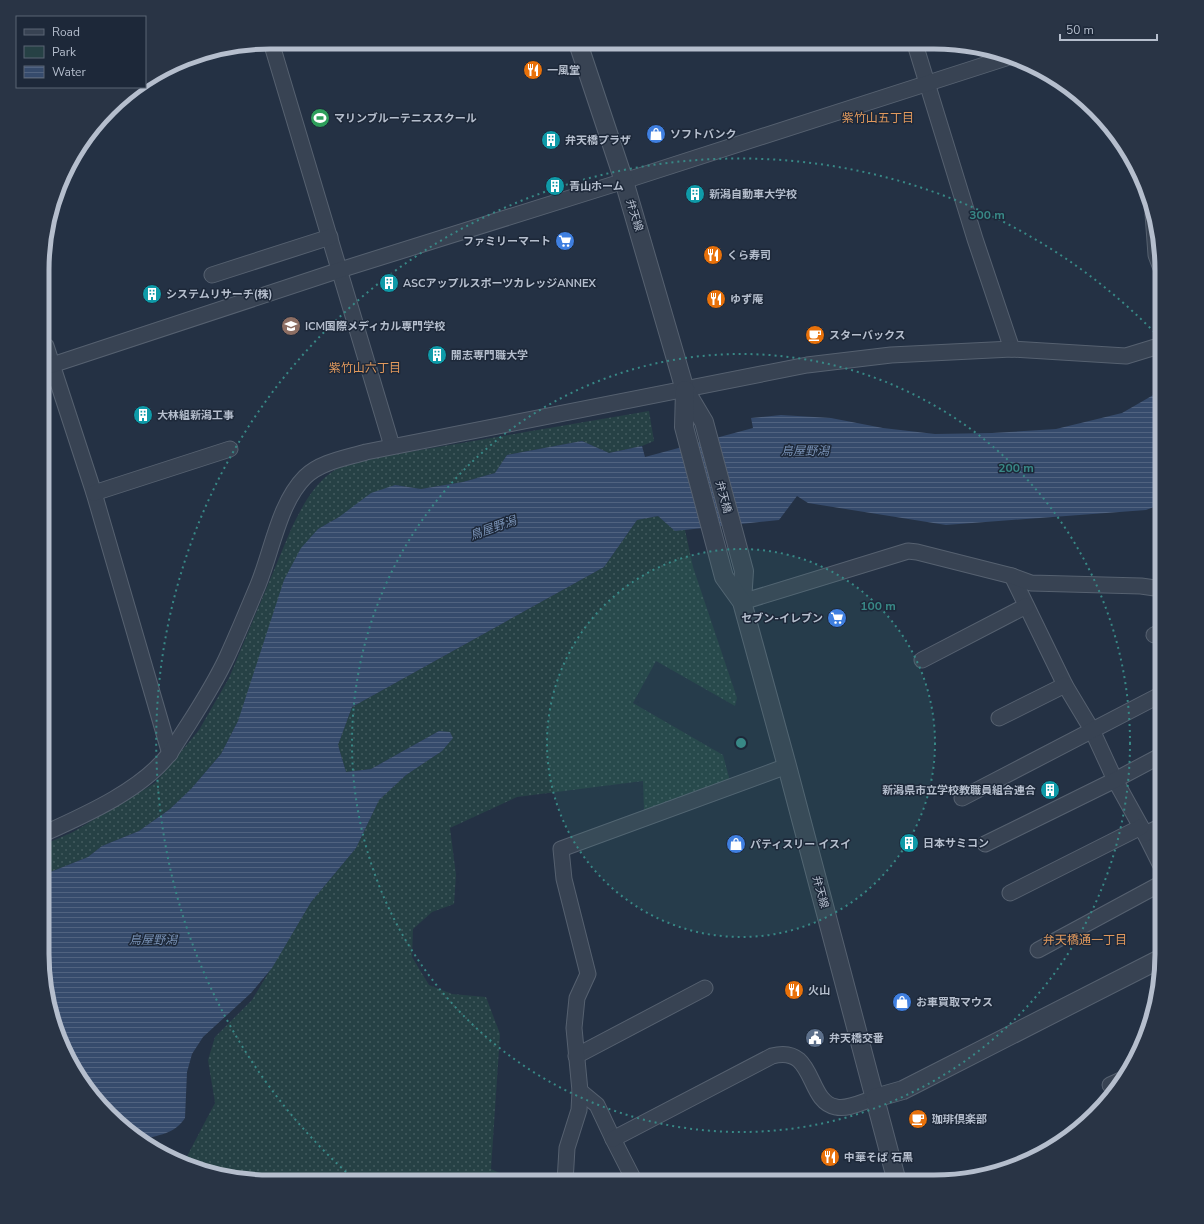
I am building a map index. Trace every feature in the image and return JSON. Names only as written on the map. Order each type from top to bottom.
[{"type":"street","points":[[273,49],[392,446]]},
{"type":"street","name":"弁天線","points":[[580,49],[624,181],[685,390]]},
{"type":"street","points":[[917,49],[975,239],[1012,349]]},
{"type":"street","points":[[170,754],[94,493],[49,366],[340,270],[624,181],[1001,60]]},
{"type":"street","points":[[212,275],[330,237]]},
{"type":"street","points":[[49,831],[66,824],[128,790],[149,775],[170,754],[205,698],[227,658],[259,583],[285,507],[296,488],[306,476],[326,463],[392,446],[807,365],[891,355],[1012,349],[1126,356],[1155,347]]},
{"type":"street","name":"弁天橋","points":[[685,390],[704,422],[744,572],[742,602]]},
{"type":"street","name":"弁天橋","points":[[685,390],[684,427],[724,577],[742,602]]},
{"type":"street","points":[[94,493],[230,449]]},
{"type":"street","points":[[742,602],[908,551],[1012,576],[1031,583],[1141,586],[1155,588]]},
{"type":"street","points":[[1012,576],[1065,685],[1092,730],[1115,780],[1155,854]]},
{"type":"street","name":"弁天線","points":[[742,602],[895,1175]]},
{"type":"street","points":[[922,660],[1026,606]]},
{"type":"street","points":[[1005,718],[1065,685]]},
{"type":"street","points":[[962,798],[1155,698]]},
{"type":"street","points":[[985,844],[1155,759]]},
{"type":"street","points":[[565,1175],[567,1148],[579,1110],[580,1091],[574,1028],[577,998],[588,974],[564,879],[560,849],[787,766]]},
{"type":"street","points":[[1010,893],[1143,831],[1155,828]]},
{"type":"street","points":[[1038,950],[1155,887]]},
{"type":"street","points":[[613,1139],[772,1056],[780,1054],[788,1054],[796,1058],[802,1064],[823,1101],[836,1108],[843,1108],[903,1090],[1155,962]]},
{"type":"street","points":[[576,1056],[705,988]]},
{"type":"street","points":[[580,1091],[597,1105],[631,1175]]},
{"type":"green space","points":[[649,411],[654,441],[642,446],[609,453],[582,441],[507,455],[495,473],[463,482],[421,489],[395,485],[318,529],[238,721],[221,754],[191,789],[170,809],[139,831],[102,846],[88,857],[49,873],[49,842],[73,832],[155,783],[199,730],[229,678],[292,527],[305,503],[315,488],[328,475],[340,467],[356,461]]},
{"type":"green space","points":[[658,516],[675,530],[685,530],[693,567],[737,698],[735,706],[656,661],[633,703],[723,755],[730,781],[644,811],[643,781],[517,797],[450,828],[456,875],[454,904],[432,912],[413,929],[412,957],[429,985],[452,994],[486,997],[500,1034],[491,1169],[504,1175],[256,1175],[227,1171],[186,1158],[215,1103],[208,1060],[215,1037],[252,1000],[311,902],[356,848],[379,800],[406,775],[442,751],[439,731],[371,769],[346,772],[338,745],[352,707],[604,567],[637,520]]},
{"type":"water","name":"鳥屋野潟","points":[[1155,394],[1155,507],[1146,510],[946,525],[808,503],[797,496],[779,520],[675,531],[658,516],[637,520],[604,567],[352,707],[338,745],[346,772],[371,769],[439,731],[450,732],[453,738],[442,751],[406,775],[379,800],[356,848],[311,902],[272,968],[251,993],[203,1037],[192,1054],[187,1072],[185,1118],[181,1123],[171,1131],[147,1138],[124,1120],[104,1100],[86,1077],[66,1038],[53,997],[49,968],[49,873],[88,857],[102,846],[139,831],[170,809],[191,789],[221,754],[238,721],[284,580],[301,548],[318,529],[339,517],[371,493],[395,485],[421,489],[463,482],[495,473],[507,455],[582,441],[609,453],[642,446],[645,457],[753,428],[751,418],[781,415],[831,418],[883,428],[935,434],[992,433],[1056,429],[1122,413]]},
{"type":"place","name":"一風堂","points":[[533,70]]},
{"type":"place","name":"マリンブルーテニススクール","points":[[320,118]]},
{"type":"place","name":"ソフトバンク","points":[[656,134]]},
{"type":"place","name":"弁天橋プラザ","points":[[551,140]]},
{"type":"place","name":"青山ホーム","points":[[555,186]]},
{"type":"place","name":"新潟自動車大学校","points":[[695,194]]},
{"type":"place","name":"ファミリーマート","points":[[565,241]]},
{"type":"place","name":"くら寿司","points":[[713,255]]},
{"type":"place","name":"ASCアップルスポーツカレッジANNEX","points":[[389,283]]},
{"type":"place","name":"システムリサーチ(株)","points":[[152,294]]},
{"type":"place","name":"ゆず庵","points":[[716,299]]},
{"type":"place","name":"ICM国際メディカル専門学校","points":[[291,326]]},
{"type":"place","name":"スターバックス","points":[[815,335]]},
{"type":"place","name":"開志専門職大学","points":[[437,355]]},
{"type":"place","name":"大林組新潟工事","points":[[143,415]]},
{"type":"place","name":"セブン-イレブン","points":[[837,618]]},
{"type":"place","name":"新潟県市立学校教職員組合連合","points":[[1050,790]]},
{"type":"place","name":"日本サミコン","points":[[909,843]]},
{"type":"place","name":"パティスリー イスイ","points":[[736,844]]},
{"type":"place","name":"火山","points":[[794,990]]},
{"type":"place","name":"お車買取マウス","points":[[902,1002]]},
{"type":"place","name":"弁天橋交番","points":[[815,1038]]},
{"type":"place","name":"珈琲倶楽部","points":[[918,1119]]},
{"type":"place","name":"中華そば 石黒","points":[[830,1157]]},
{"type":"district","name":"紫竹山五丁目","points":[[878,118]]},
{"type":"district","name":"紫竹山六丁目","points":[[365,368]]},
{"type":"district","name":"弁天橋通一丁目","points":[[1085,940]]}]
